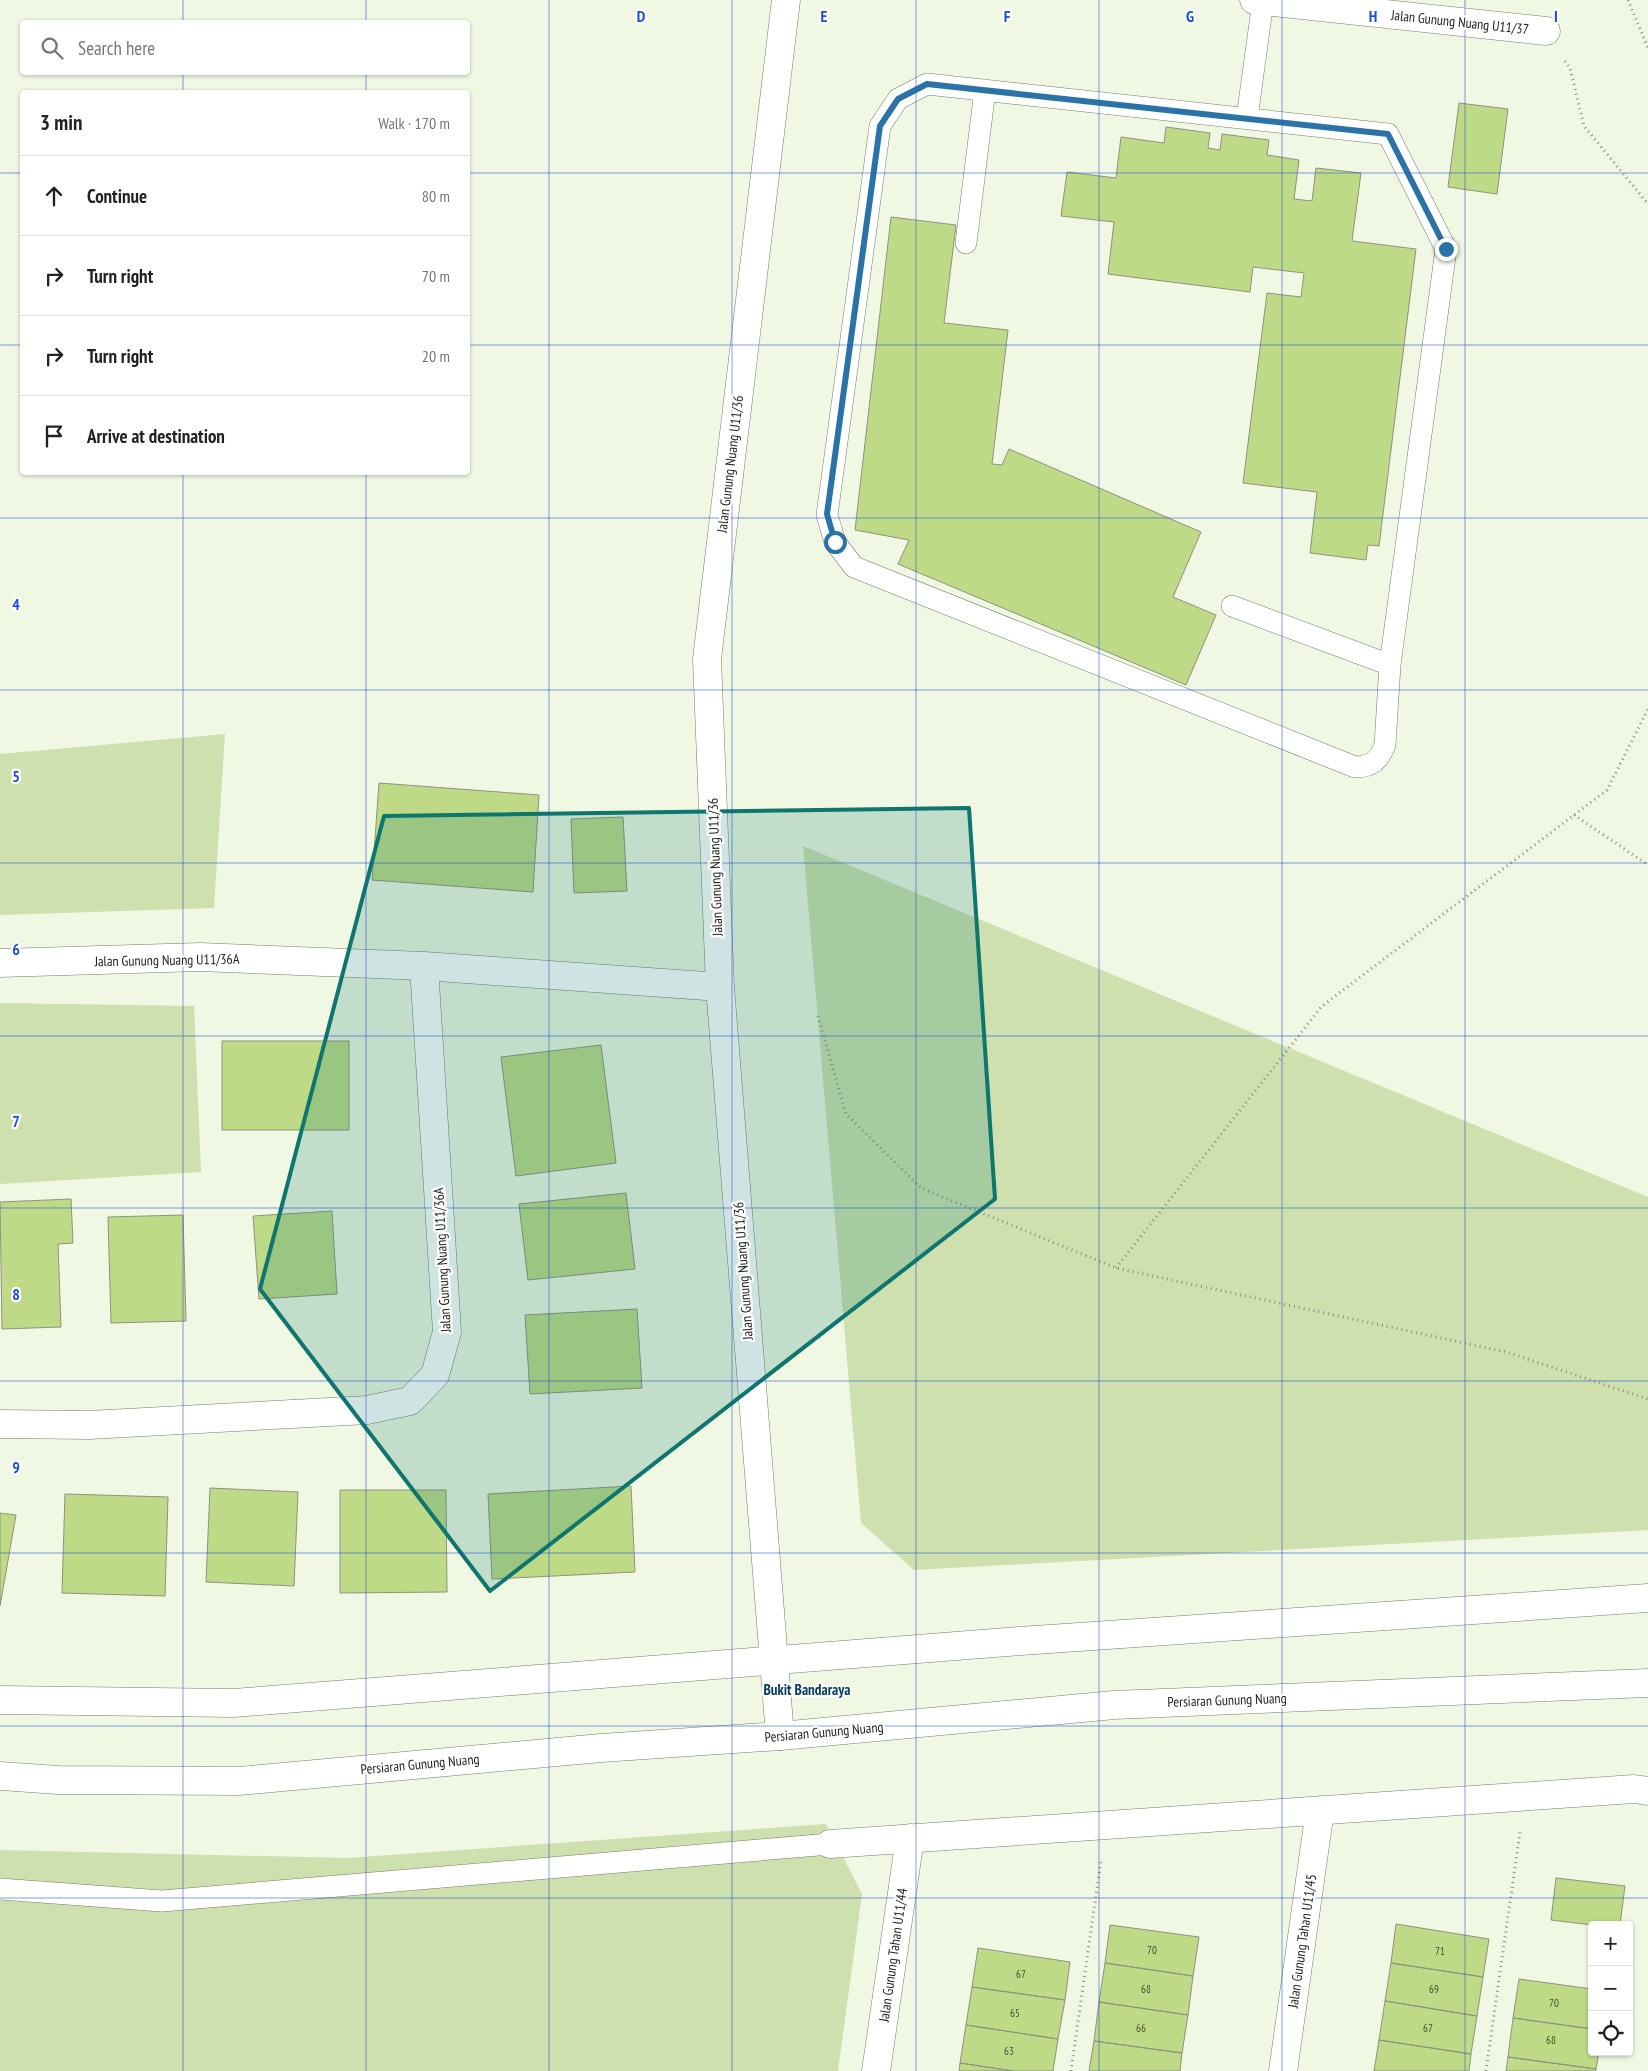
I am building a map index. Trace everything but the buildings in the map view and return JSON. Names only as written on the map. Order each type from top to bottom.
[{"type":"street","name":"Jalan Gunung Nuang U11/36","points":[[780,1736],[720,987],[707,659],[786,0]]},
{"type":"street","name":"Jalan Gunung Nuang U11/37","points":[[1258,0],[1546,31]]},
{"type":"street","name":"Jalan Gunung Nuang U11/36A","points":[[0,963],[200,958],[424,966],[720,987]]},
{"type":"street","name":"Jalan Gunung Nuang U11/36A","points":[[0,1424],[89,1425],[367,1410],[410,1401],[435,1376],[447,1332],[424,966]]},
{"type":"street","points":[[0,1700],[234,1703],[1030,1640],[1648,1598]]},
{"type":"street","name":"Persiaran Gunung Nuang","points":[[0,1776],[58,1780],[239,1781],[602,1748],[780,1736],[1114,1705],[1648,1683]]},
{"type":"street","points":[[830,1844],[1634,1789],[1648,1791]]},
{"type":"street","name":"Jalan Gunung Tahan U11/45","points":[[1283,2071],[1320,1810]]},
{"type":"street","name":"Jalan Gunung Tahan U11/44","points":[[876,2071],[910,1838]]},
{"type":"lane","points":[[1247,118],[1258,0]]},
{"type":"lane","points":[[927,84],[985,90],[1388,134],[1446,249],[1390,665],[1385,745],[1381,756],[1374,763],[1364,767],[1354,766],[854,567],[835,542],[827,514],[880,126],[898,99],[927,84]]},
{"type":"lane","points":[[966,244],[985,90]]},
{"type":"lane","points":[[1232,606],[1390,665]]},
{"type":"lane","points":[[0,1889],[162,1901],[830,1844]]},
{"type":"path","points":[[1628,0],[1648,48]]},
{"type":"path","points":[[1546,31],[1570,68],[1584,126],[1648,204]]},
{"type":"path","points":[[1116,1268],[1322,1006],[1607,790],[1648,709]]},
{"type":"path","points":[[1574,815],[1648,866]]},
{"type":"path","points":[[818,1016],[846,1114],[921,1188],[1116,1268],[1506,1352],[1648,1399]]},
{"type":"path","points":[[1486,2071],[1525,1797]]},
{"type":"path","points":[[1071,2071],[1106,1825]]},
{"type":"highlighted area","points":[[969,808],[995,1199],[490,1591],[260,1289],[384,816]]},
{"type":"green space","points":[[225,734],[214,908],[0,915],[0,754]]},
{"type":"green space","points":[[803,846],[1648,1197],[1648,1530],[914,1570],[861,1523]]},
{"type":"green space","points":[[0,1003],[194,1006],[201,1172],[0,1184]]},
{"type":"green space","points":[[826,1824],[862,1894],[838,2071],[0,2071],[0,1850],[347,1858]]},
{"type":"district","name":"Bukit Bandaraya","points":[[807,1689]]},
{"type":"route","points":[[835,542],[827,514],[880,126],[898,99],[927,84],[1388,134],[1446,249]]}]
